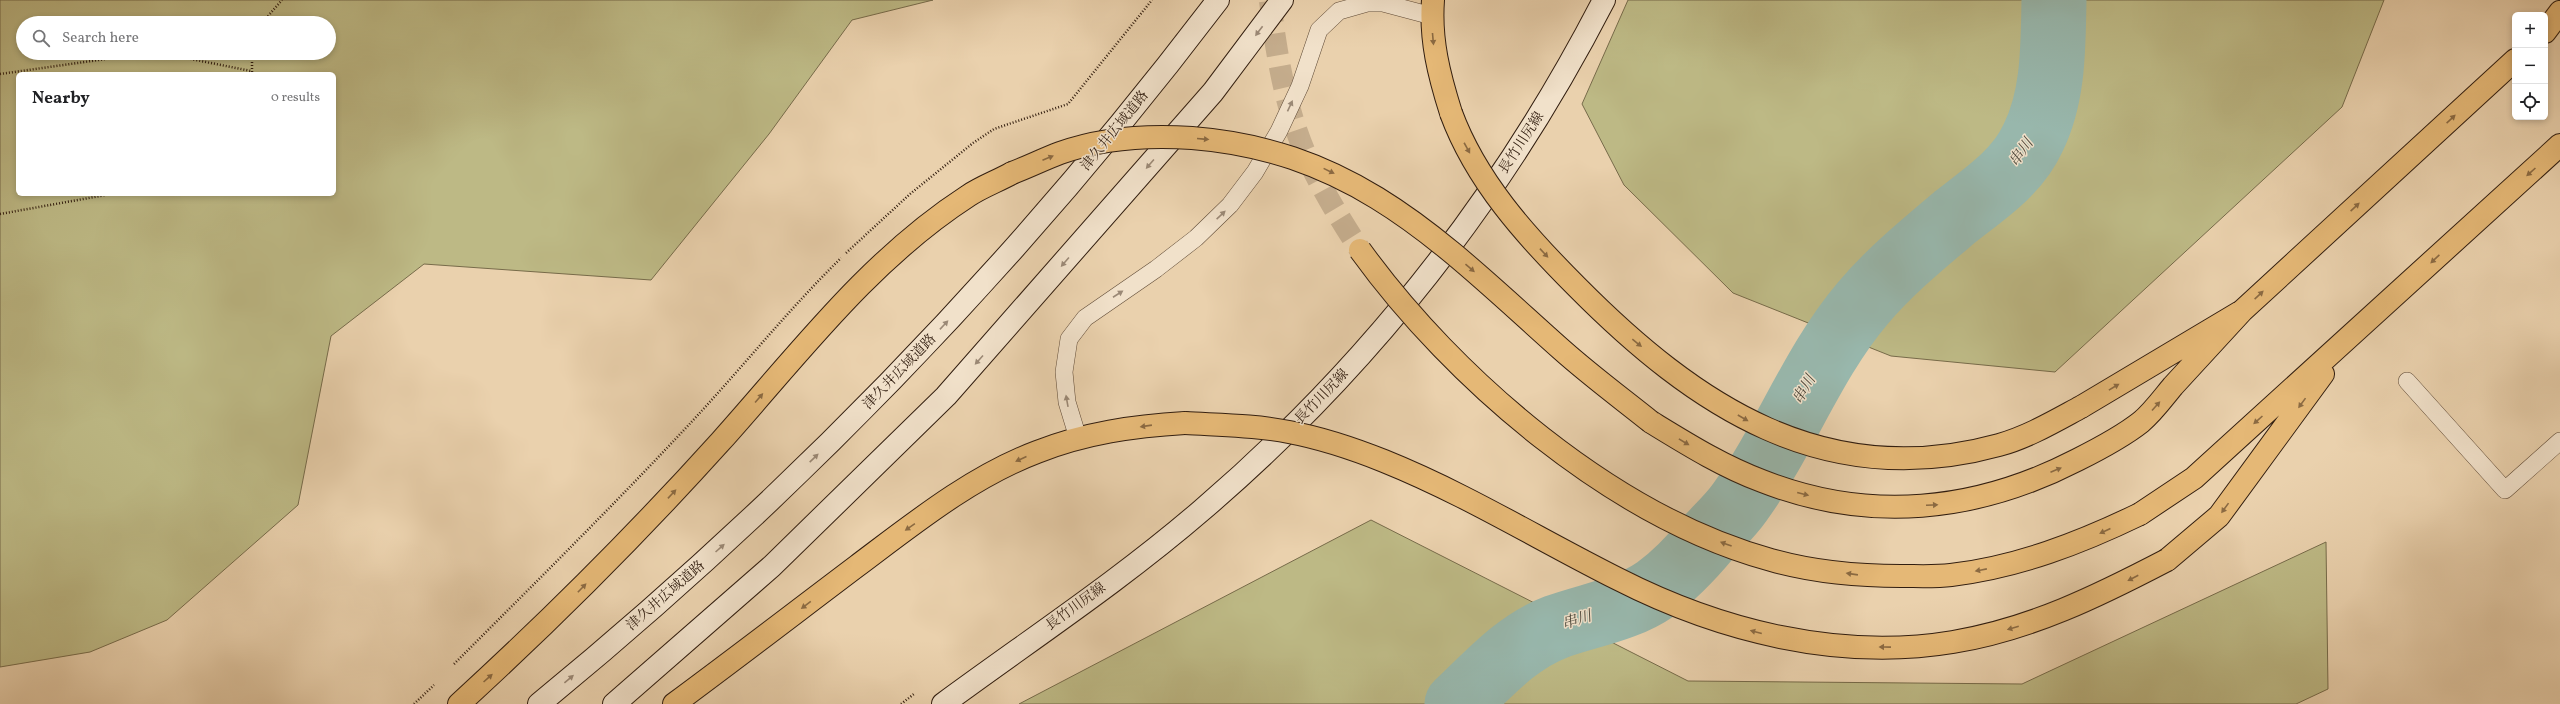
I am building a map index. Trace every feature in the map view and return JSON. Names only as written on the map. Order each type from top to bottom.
[{"type":"highway","points":[[1432,8],[1438,71],[1451,113],[1459,134],[1492,190],[1554,264],[1634,340],[1683,380],[1747,420],[1788,439],[1829,452],[1865,458],[1944,457],[2000,444],[2041,429],[2081,407],[2242,311]]},
{"type":"highway","points":[[2548,28],[2560,12]]},
{"type":"highway","points":[[2548,29],[2560,18]]},
{"type":"highway","points":[[459,704],[553,618],[638,532],[845,300],[890,256],[927,224],[969,195],[1012,173],[1060,153],[1097,143],[1146,137],[1209,140],[1252,146],[1321,167],[1378,198],[1429,233],[1563,351],[1651,422],[1706,455],[1761,481],[1832,502],[1883,506],[1958,503],[2023,485],[2103,447],[2142,421],[2242,311],[2512,63]]},
{"type":"highway","points":[[1360,250],[1387,287],[1445,350],[1508,410],[1542,437],[1622,493],[1696,534],[1771,560],[1861,576],[1949,576],[2024,560],[2061,549],[2140,514],[2194,478],[2350,338],[2560,145]]},
{"type":"highway","points":[[674,704],[944,503],[1000,468],[1037,452],[1078,438],[1144,426],[1185,423],[1287,431],[1382,460],[1456,494],[1620,580],[1671,603],[1727,624],[1775,637],[1818,644],[1908,648],[1953,642],[2000,632],[2071,609],[2167,560],[2219,516],[2350,338]]},
{"type":"main road","name":"津久井広域道路","points":[[539,704],[654,607],[717,551],[841,433],[898,375],[1064,193],[1164,71],[1218,0]]},
{"type":"main road","points":[[614,704],[772,566],[946,396],[1213,92],[1282,0]]},
{"type":"main road","name":"長竹川尻線","points":[[943,704],[1135,564],[1200,512],[1263,455],[1341,378],[1390,323],[1471,219],[1533,127],[1604,0]]},
{"type":"lane","points":[[1078,438],[1067,402],[1064,372],[1069,339],[1085,318],[1156,269],[1196,238],[1230,205],[1254,172],[1279,131],[1300,86],[1319,30],[1339,11],[1367,3],[1383,3],[1432,8]]},
{"type":"lane","points":[[2407,381],[2505,490],[2560,442]]},
{"type":"path","points":[[268,16],[282,0]]},
{"type":"path","points":[[0,74],[99,60]]},
{"type":"path","points":[[193,60],[247,72]]},
{"type":"path","points":[[252,60],[252,72]]},
{"type":"path","points":[[0,214],[100,196]]},
{"type":"path","points":[[901,704],[918,691]]},
{"type":"shaded area","points":[[0,0],[933,0],[852,20],[769,134],[651,280],[424,264],[331,336],[298,505],[167,620],[90,652],[0,667]]},
{"type":"shaded area","points":[[1628,0],[2384,0],[2342,107],[2055,372],[1891,356],[1733,293],[1624,185],[1582,104]]},
{"type":"shaded area","points":[[1371,520],[1688,681],[2022,684],[2326,542],[2328,689],[2296,704],[1019,704]]},
{"type":"waterway","name":"串川","points":[[1457,704],[1503,660],[1528,641],[1556,627],[1620,607],[1656,589],[1684,565],[1733,511],[1756,478],[1829,350],[1863,303],[1873,291],[1907,258],[1999,182],[2018,162],[2026,150],[2040,122],[2049,88],[2054,0]]},
{"type":"tunnel","points":[[1270,1],[1282,79],[1292,118],[1306,155],[1324,191],[1360,250]]}]
